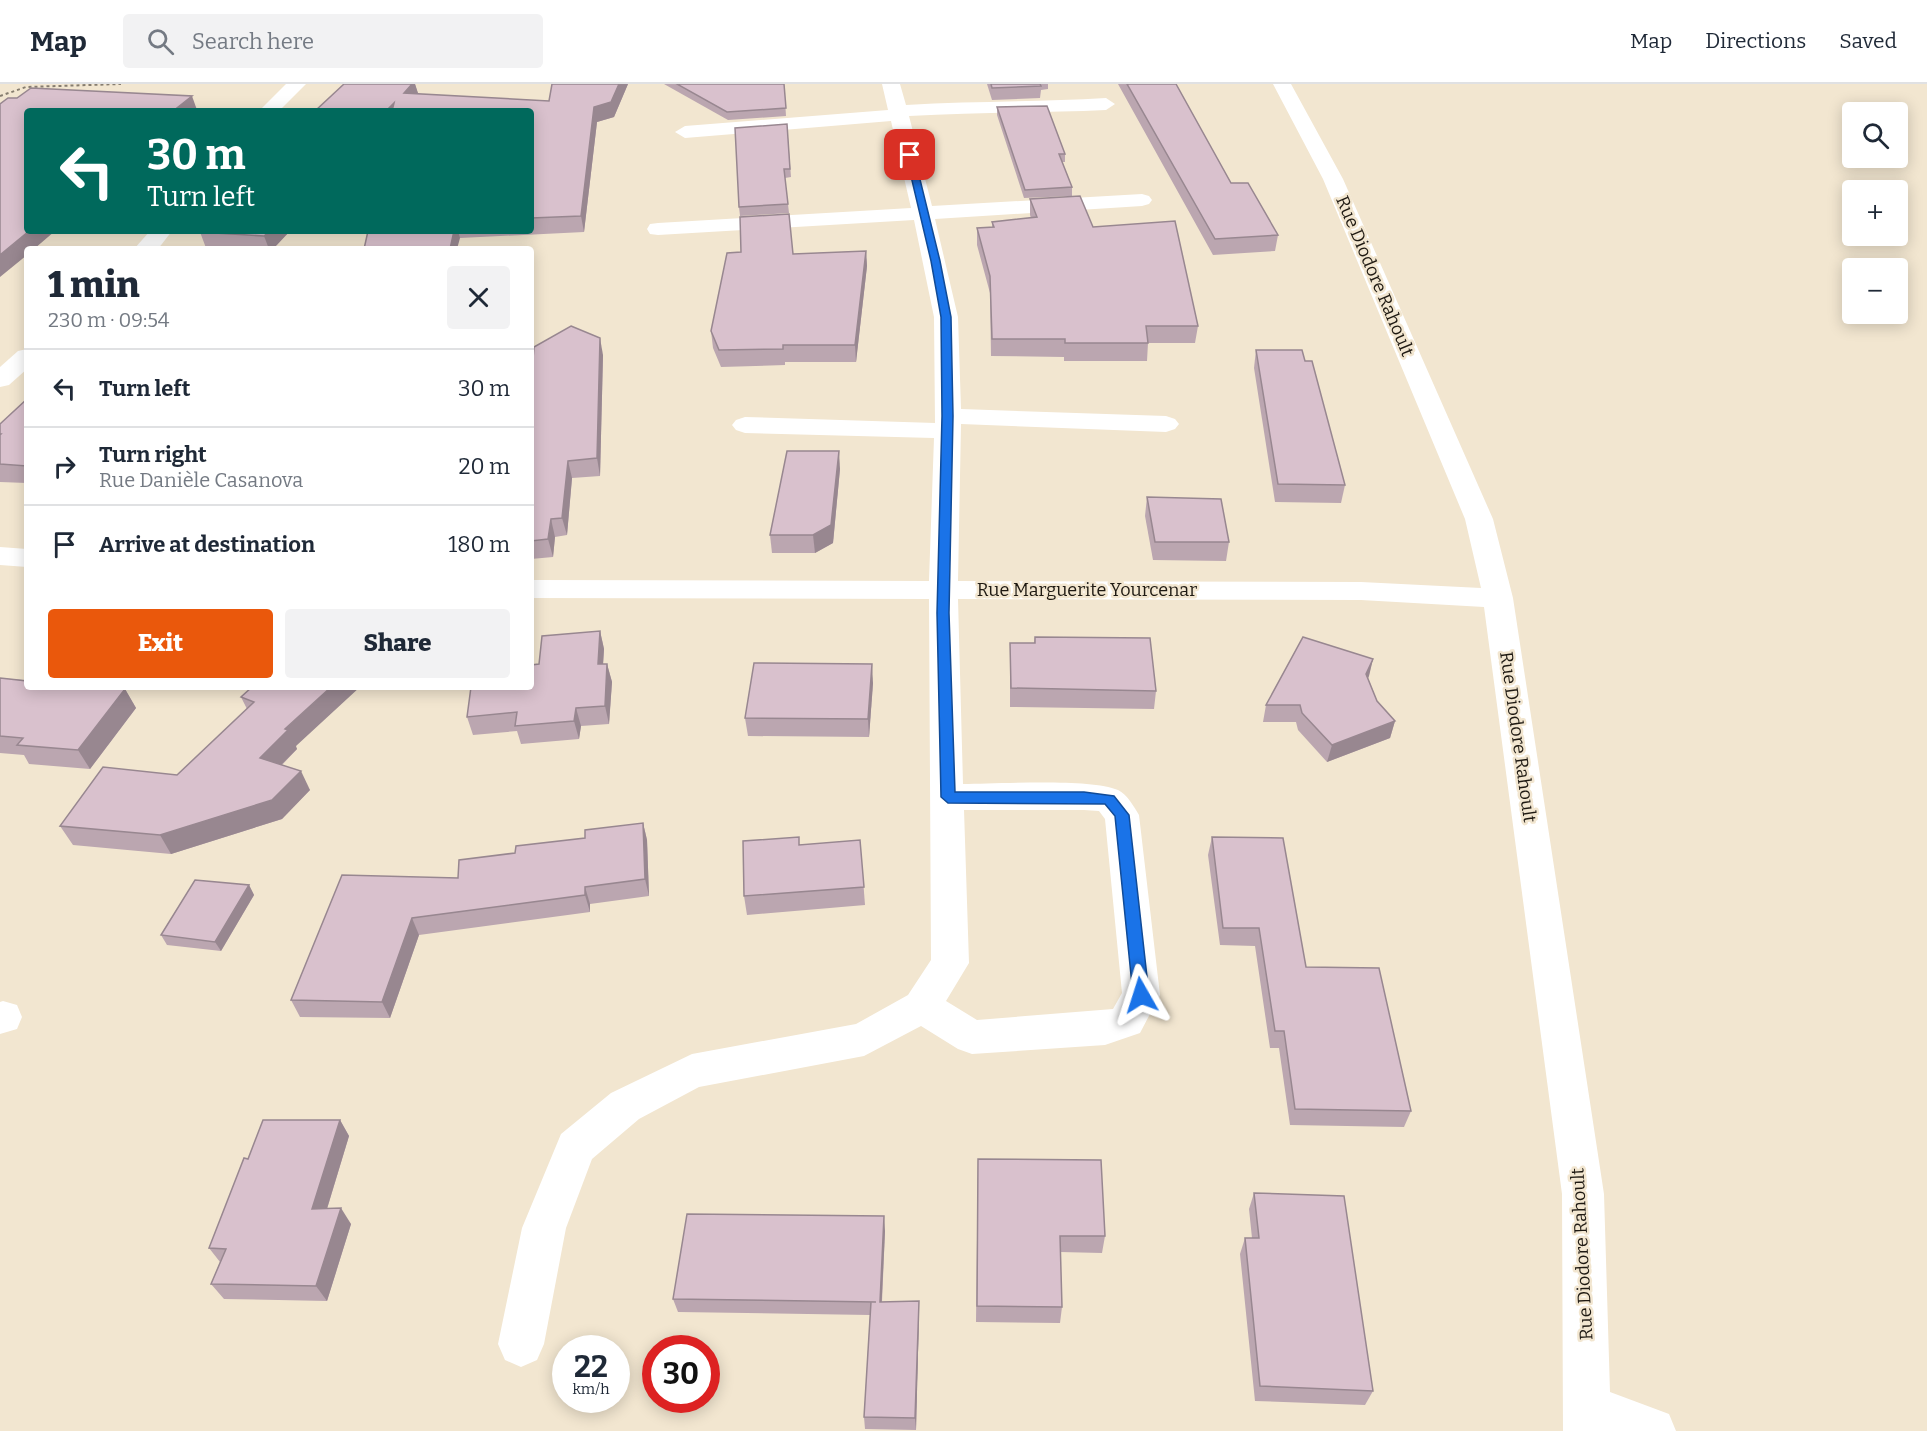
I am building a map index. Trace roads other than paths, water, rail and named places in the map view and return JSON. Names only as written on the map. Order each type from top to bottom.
[{"type":"street","points":[[271,108],[297,84]]},
{"type":"street","points":[[521,1344],[544,1228],[576,1147],[625,1106],[692,1071],[864,1039],[922,1006],[950,963],[944,590],[946,317],[924,214],[891,84]]},
{"type":"street","name":"Rue Diodore Rahoult","points":[[1282,84],[1333,179],[1479,519],[1498,598],[1583,1194],[1587,1420]]},
{"type":"street","points":[[685,132],[980,106],[1002,109],[1106,104]]},
{"type":"street","points":[[658,229],[1142,200]]},
{"type":"street","points":[[148,246],[160,234]]},
{"type":"street","points":[[0,380],[24,359]]},
{"type":"street","points":[[746,425],[1166,424]]},
{"type":"street","points":[[0,556],[24,558]]},
{"type":"street","name":"Rue Marguerite Yourcenar","points":[[534,589],[1361,591],[1498,598]]},
{"type":"street","points":[[922,1006],[972,1037],[1105,1028],[1126,1021],[1141,995],[1122,815],[1109,800],[1084,797],[948,797]]},
{"type":"street","points":[[1587,1420],[1652,1431]]}]
